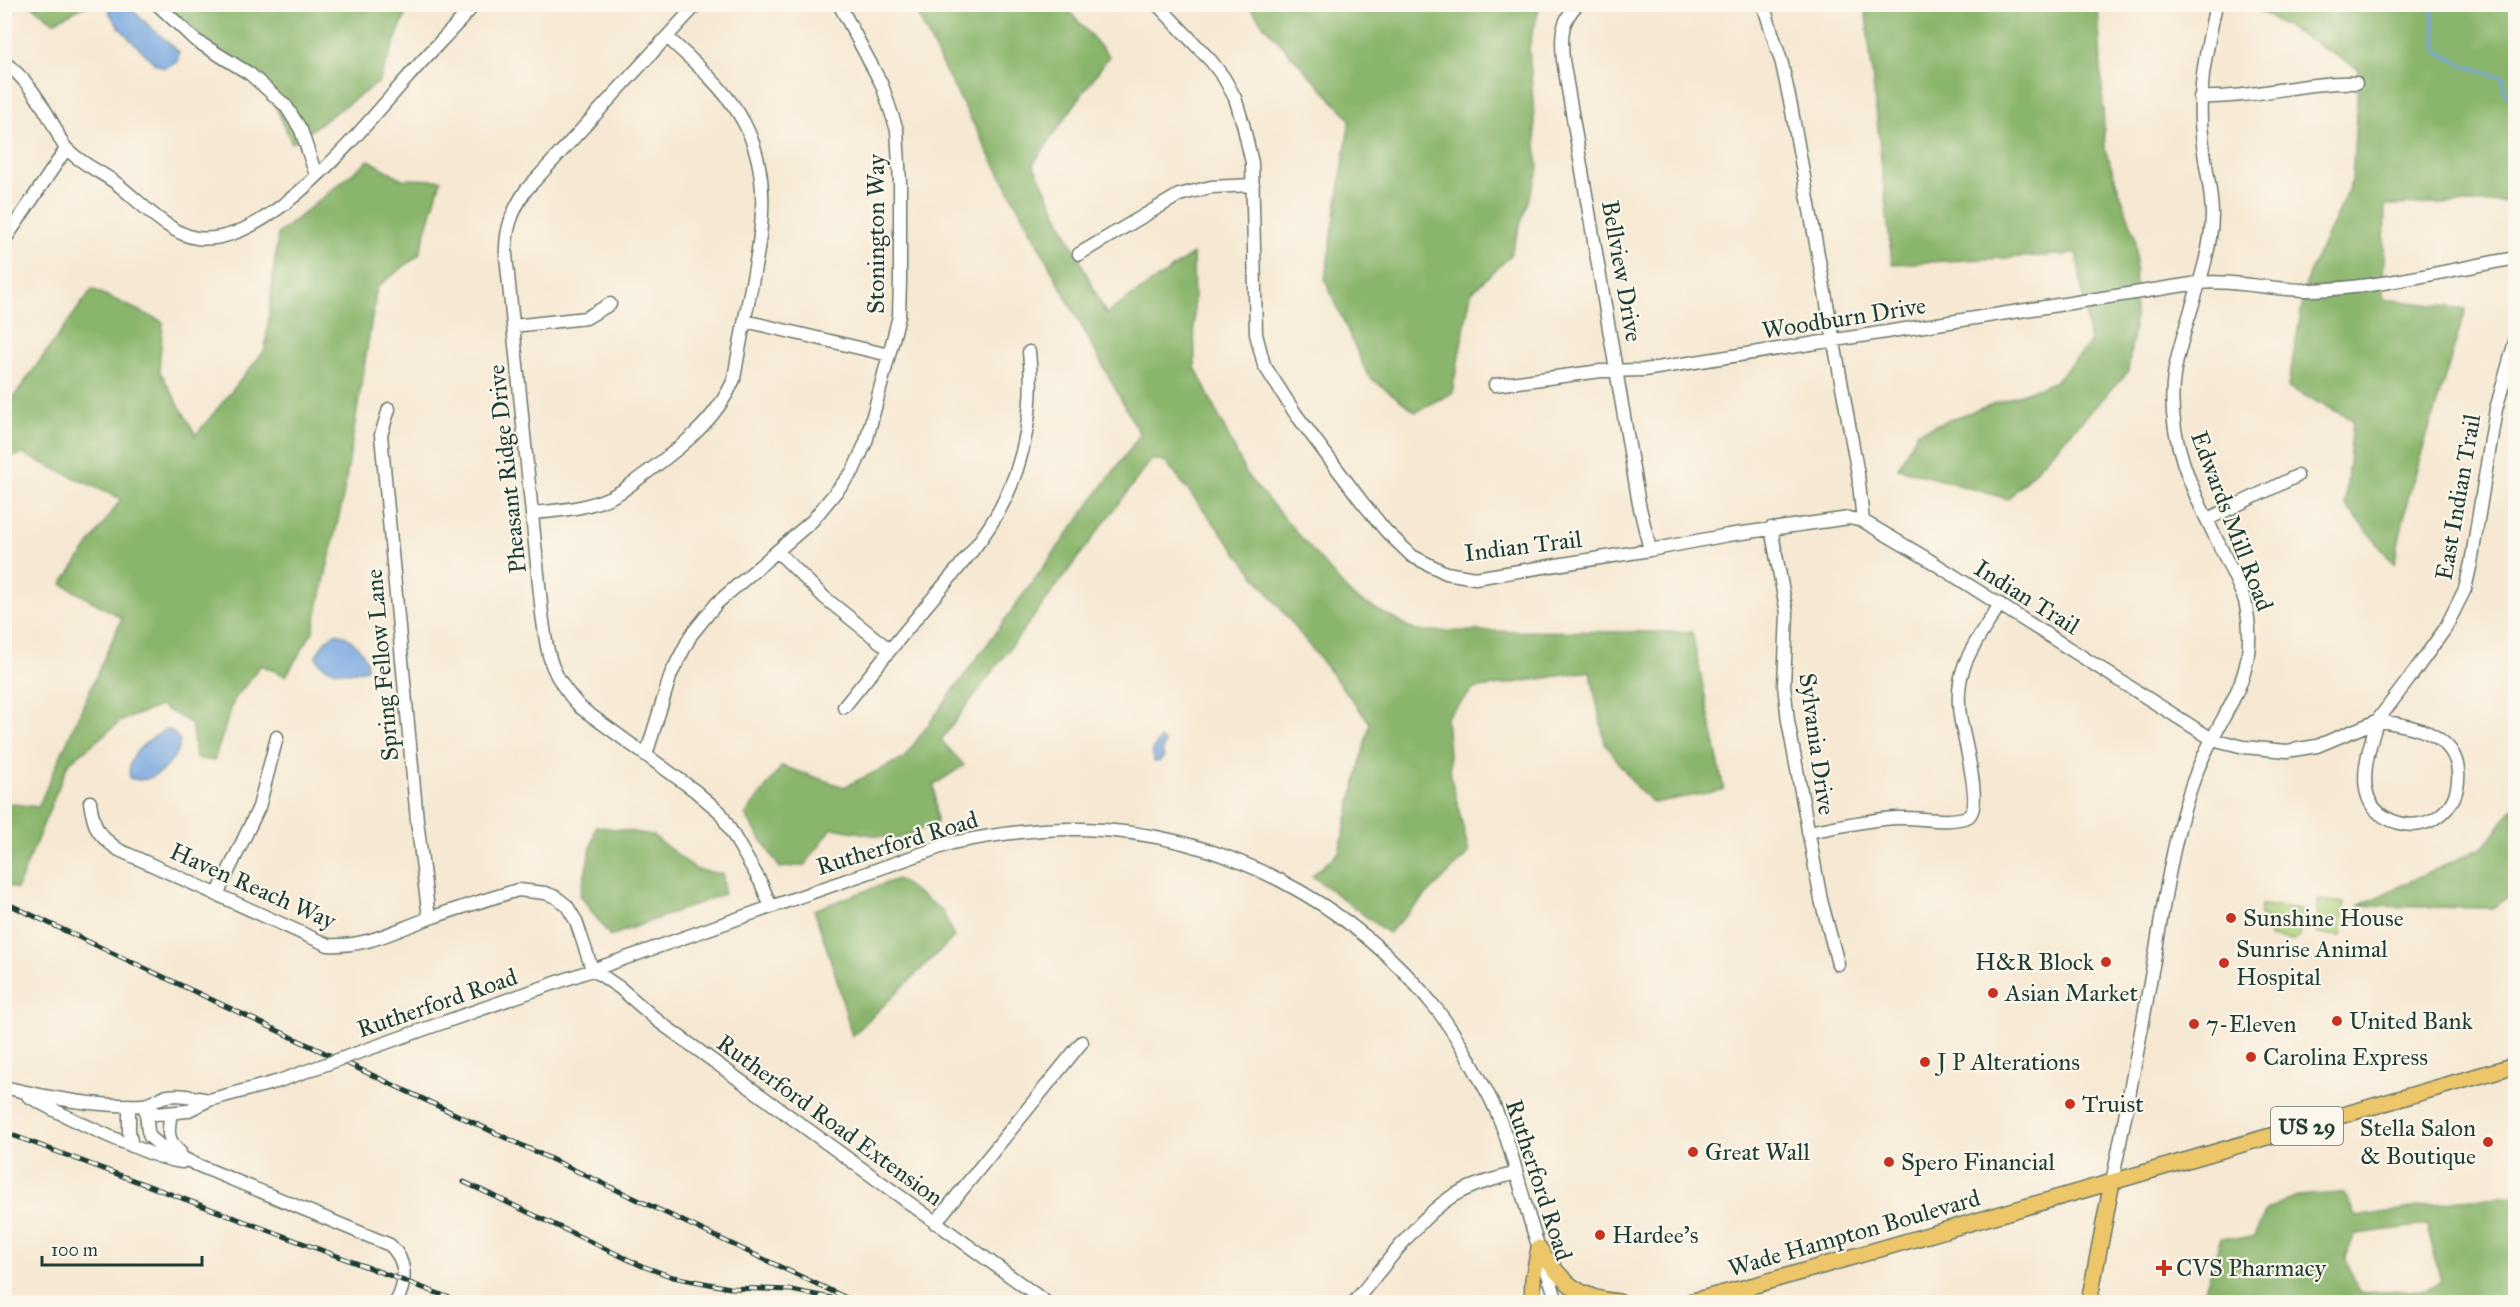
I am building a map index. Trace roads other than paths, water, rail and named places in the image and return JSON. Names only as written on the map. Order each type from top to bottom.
[{"type":"main road","name":"Wade Hampton Boulevard","points":[[1689,1302],[1759,1284],[2511,1068]]},
{"type":"main road","points":[[2089,1302],[2112,1182]]},
{"type":"main road","points":[[1532,1302],[1533,1279],[1539,1248]]},
{"type":"main road","points":[[1539,1248],[1556,1274],[1573,1289],[1587,1296],[1619,1302]]},
{"type":"street","points":[[157,4],[195,40],[250,74],[286,106],[301,130],[316,175]]},
{"type":"street","points":[[4,62],[30,87],[66,149],[115,182],[174,229],[195,238],[221,237],[249,226],[283,205],[316,175],[359,134],[475,4]]},
{"type":"street","name":"Pheasant Ridge Drive","points":[[697,4],[545,168],[518,202],[512,215],[506,242],[546,642],[553,671],[567,693],[581,708],[720,812],[756,874],[771,907]]},
{"type":"street","name":"Stonington Way","points":[[646,755],[671,675],[690,635],[717,603],[812,521],[853,471],[866,442],[890,355],[899,316],[900,183],[897,130],[882,85],[839,4]]},
{"type":"street","name":"Indian Trail","points":[[1157,4],[1211,61],[1230,88],[1249,149],[1253,185],[1256,334],[1264,365],[1295,413],[1386,531],[1402,547],[1430,567],[1455,576],[1475,578],[1842,517],[1863,521],[2000,604],[2212,739]]},
{"type":"street","name":"Bellview Drive","points":[[1578,4],[1571,11],[1562,30],[1563,60],[1618,370],[1639,504],[1650,550]]},
{"type":"street","points":[[1763,4],[1782,64],[1791,106],[1858,474],[1863,521]]},
{"type":"street","name":"Edwards Mill Road","points":[[2112,1182],[2177,837],[2197,772],[2243,680],[2250,652],[2251,637],[2245,601],[2180,457],[2172,410],[2175,373],[2209,238],[2212,214],[2202,135],[2200,97],[2205,56],[2216,4]]},
{"type":"street","points":[[533,513],[590,506],[607,501],[709,421],[734,379],[762,225],[763,191],[759,161],[745,125],[732,105],[704,71],[667,37]]},
{"type":"street","points":[[2200,97],[2219,98],[2320,83],[2356,83]]},
{"type":"street","points":[[4,241],[66,149]]},
{"type":"street","points":[[1079,254],[1179,195],[1211,187],[1253,185]]},
{"type":"street","name":"Woodburn Drive","points":[[1495,385],[1618,370],[1644,370],[2214,281],[2286,290],[2342,288],[2516,258]]},
{"type":"street","points":[[513,326],[586,318],[610,304]]},
{"type":"street","points":[[745,321],[890,355]]},
{"type":"street","name":"East Indian Trail","points":[[2376,721],[2445,629],[2465,589],[2496,409],[2516,338]]},
{"type":"street","points":[[844,707],[953,574],[992,523],[1002,505],[1017,468],[1029,410],[1032,388],[1029,352]]},
{"type":"street","name":"Spring Fellow Lane","points":[[389,409],[381,435],[416,809],[429,918]]},
{"type":"street","points":[[2208,519],[2297,476]]},
{"type":"street","name":"Sylvania Drive","points":[[1772,528],[1787,613],[1784,685],[1788,721],[1821,900],[1838,964]]},
{"type":"street","points":[[778,552],[825,598],[890,650]]},
{"type":"street","points":[[1808,832],[1883,819],[1956,819],[1969,816],[1972,812],[1974,792],[1960,720],[1958,686],[1966,659],[2000,604]]},
{"type":"street","points":[[2212,739],[2244,747],[2295,751],[2317,746],[2376,721],[2406,724],[2444,742],[2452,752],[2458,773],[2457,789],[2450,805],[2436,818],[2418,824],[2399,823],[2383,816],[2371,802],[2365,788],[2365,764],[2376,721]]},
{"type":"street","points":[[217,895],[259,807],[277,737]]},
{"type":"street","name":"Haven Reach Way","points":[[90,802],[94,825],[103,838],[119,850],[328,945],[350,946],[376,940],[429,918],[518,890],[545,892],[567,906],[576,921],[592,969]]},
{"type":"street","name":"Rutherford Road","points":[[145,1105],[156,1114],[187,1111],[209,1100],[276,1082],[931,850],[992,835],[1049,829],[1117,831],[1173,840],[1218,854],[1268,874],[1330,909],[1370,939],[1420,989],[1452,1030],[1488,1093],[1510,1147],[1516,1173],[1557,1302]]},
{"type":"street","name":"Rutherford Road Extension","points":[[592,969],[620,988],[658,1021],[1046,1302]]},
{"type":"street","points":[[935,1223],[1082,1042]]},
{"type":"street","name":"Rutherford Road","points":[[4,1087],[93,1103],[145,1105],[165,1097],[178,1095],[209,1100]]},
{"type":"street","points":[[20,1091],[62,1116],[132,1146],[164,1159],[195,1164]]},
{"type":"street","points":[[129,1105],[129,1132],[132,1146]]},
{"type":"street","points":[[145,1105],[150,1137],[163,1148],[195,1164],[390,1245],[401,1257],[404,1273],[402,1289],[396,1302]]},
{"type":"street","points":[[171,1113],[167,1132],[170,1142],[195,1164]]},
{"type":"street","points":[[1354,1302],[1439,1206],[1469,1188],[1516,1173]]},
{"type":"water","points":[[108,5],[126,5],[179,52],[177,62],[164,68],[156,64],[120,28],[109,12]]},
{"type":"water","points":[[337,633],[358,647],[365,658],[367,669],[354,672],[338,671],[319,662],[316,656],[320,648]]},
{"type":"water","points":[[165,730],[172,731],[180,741],[169,764],[147,779],[130,778],[129,769],[134,755]]},
{"type":"water","points":[[1160,739],[1165,743],[1162,751],[1164,756],[1160,761],[1154,762],[1152,751]]},
{"type":"waterway","points":[[2429,4],[2438,51],[2463,65],[2504,78],[2504,91],[2511,99],[2516,98]]},
{"type":"railway","points":[[4,902],[855,1302]]},
{"type":"railway","points":[[4,1132],[461,1302]]},
{"type":"railway","points":[[464,1182],[642,1266],[673,1277],[730,1288],[791,1290],[831,1298]]},
{"type":"place","name":"Sunshine House","points":[[2231,918]]},
{"type":"place","name":"H&R Block","points":[[2106,962]]},
{"type":"place","name":"Sunrise Animal Hospital","points":[[2224,963]]},
{"type":"place","name":"Asian Market","points":[[1993,993]]},
{"type":"place","name":"United Bank","points":[[2337,1021]]},
{"type":"place","name":"7-Eleven","points":[[2194,1024]]},
{"type":"place","name":"Carolina Express","points":[[2251,1057]]},
{"type":"place","name":"J P Alterations","points":[[1925,1062]]},
{"type":"place","name":"Truist","points":[[2070,1104]]},
{"type":"place","name":"Stella Salon & Boutique","points":[[2488,1142]]},
{"type":"place","name":"Great Wall","points":[[1693,1152]]},
{"type":"place","name":"Spero Financial","points":[[1889,1162]]},
{"type":"place","name":"Hardee's","points":[[1600,1235]]},
{"type":"place","name":"CVS Pharmacy","points":[[2164,1268]]}]
